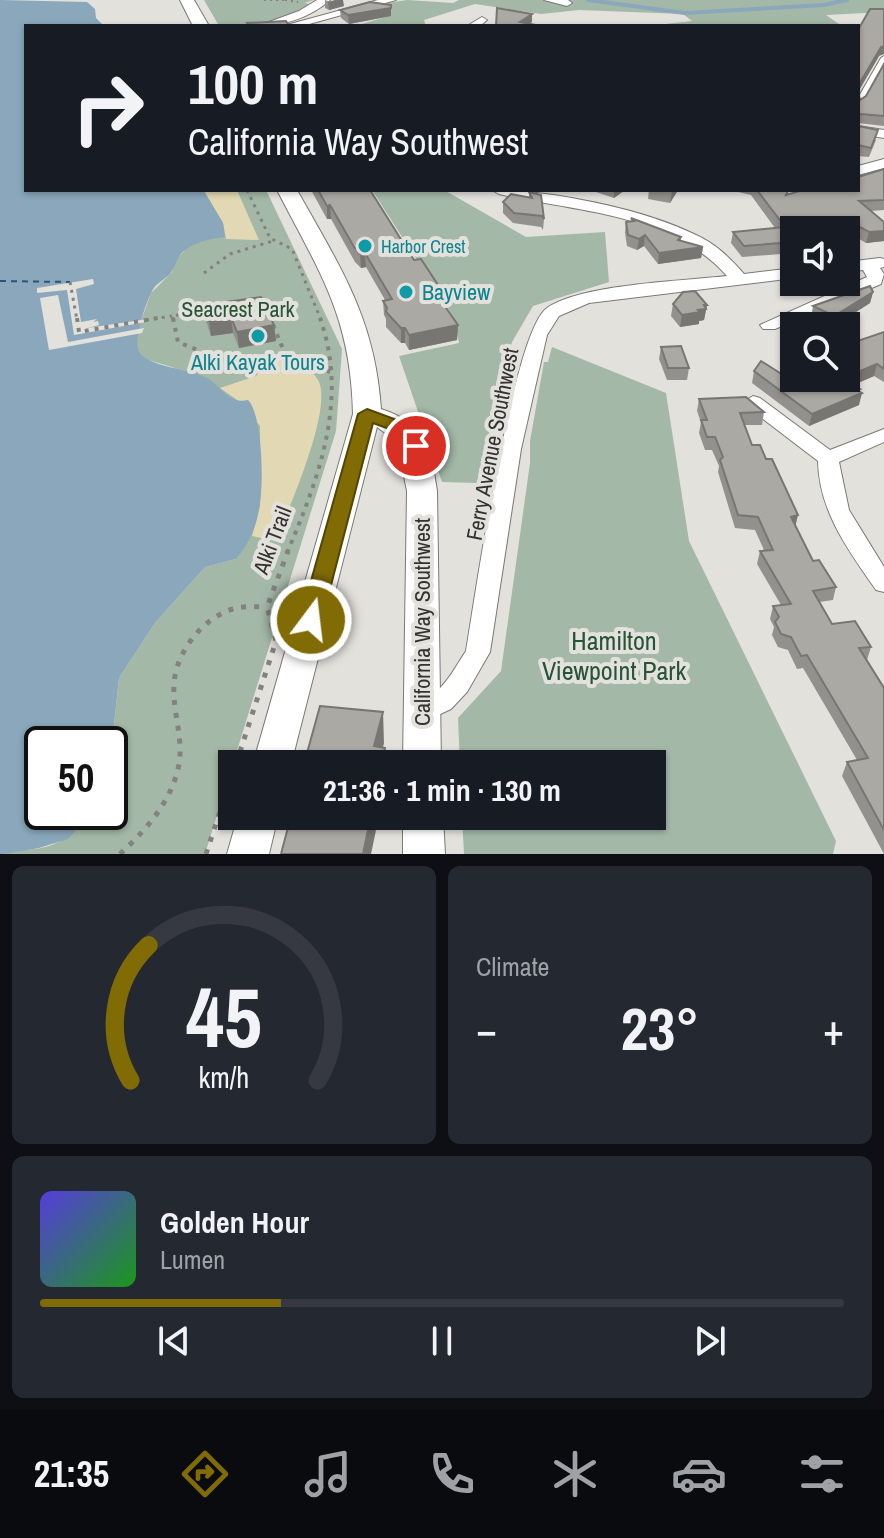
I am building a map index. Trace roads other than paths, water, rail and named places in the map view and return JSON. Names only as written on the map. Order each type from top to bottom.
[{"type":"main road","points":[[187,0],[200,24]]},
{"type":"main road","points":[[276,750],[367,414],[366,372],[359,337],[337,284],[288,192]]},
{"type":"main road","name":"California Way Southwest","points":[[367,414],[402,428],[416,446],[422,491],[422,750]]},
{"type":"main road","points":[[248,854],[254,830]]},
{"type":"main road","points":[[423,830],[424,854]]},
{"type":"street","points":[[270,24],[303,13],[325,0]]},
{"type":"street","points":[[297,24],[391,0]]},
{"type":"street","points":[[549,0],[567,3]]},
{"type":"street","points":[[860,130],[884,134]]},
{"type":"street","points":[[860,170],[884,163]]},
{"type":"street","points":[[508,192],[645,221]]},
{"type":"street","points":[[575,192],[713,250],[727,261],[739,279]]},
{"type":"street","points":[[769,325],[875,280],[876,264]]},
{"type":"street","name":"Ferry Avenue Southwest","points":[[421,713],[442,702],[458,685],[478,652],[511,449],[538,335],[552,312],[586,298],[780,275]]},
{"type":"street","points":[[753,402],[828,459]]},
{"type":"street","points":[[828,459],[884,435]]},
{"type":"street","points":[[828,459],[827,481],[844,526],[884,584]]},
{"type":"lane","points":[[860,100],[884,58]]},
{"type":"water","points":[[0,0],[87,2],[95,9],[96,18],[102,24],[24,24],[24,192],[205,192],[223,223],[225,237],[199,242],[185,250],[170,273],[154,288],[142,319],[138,346],[144,357],[151,361],[200,375],[236,400],[248,400],[257,420],[259,435],[261,499],[258,516],[245,548],[236,559],[205,567],[155,623],[119,678],[114,726],[24,726],[24,830],[76,830],[68,839],[0,854]]},
{"type":"waterway","points":[[588,0],[685,13],[824,5],[847,0]]},
{"type":"place","name":"Harbor Crest","points":[[365,246]]},
{"type":"place","name":"Bayview","points":[[406,292]]},
{"type":"place","name":"Alki Kayak Tours","points":[[258,336]]},
{"type":"park label","name":"Seacrest Park","points":[[238,309]]},
{"type":"park label","name":"Hamilton Viewpoint Park","points":[[614,655]]}]
